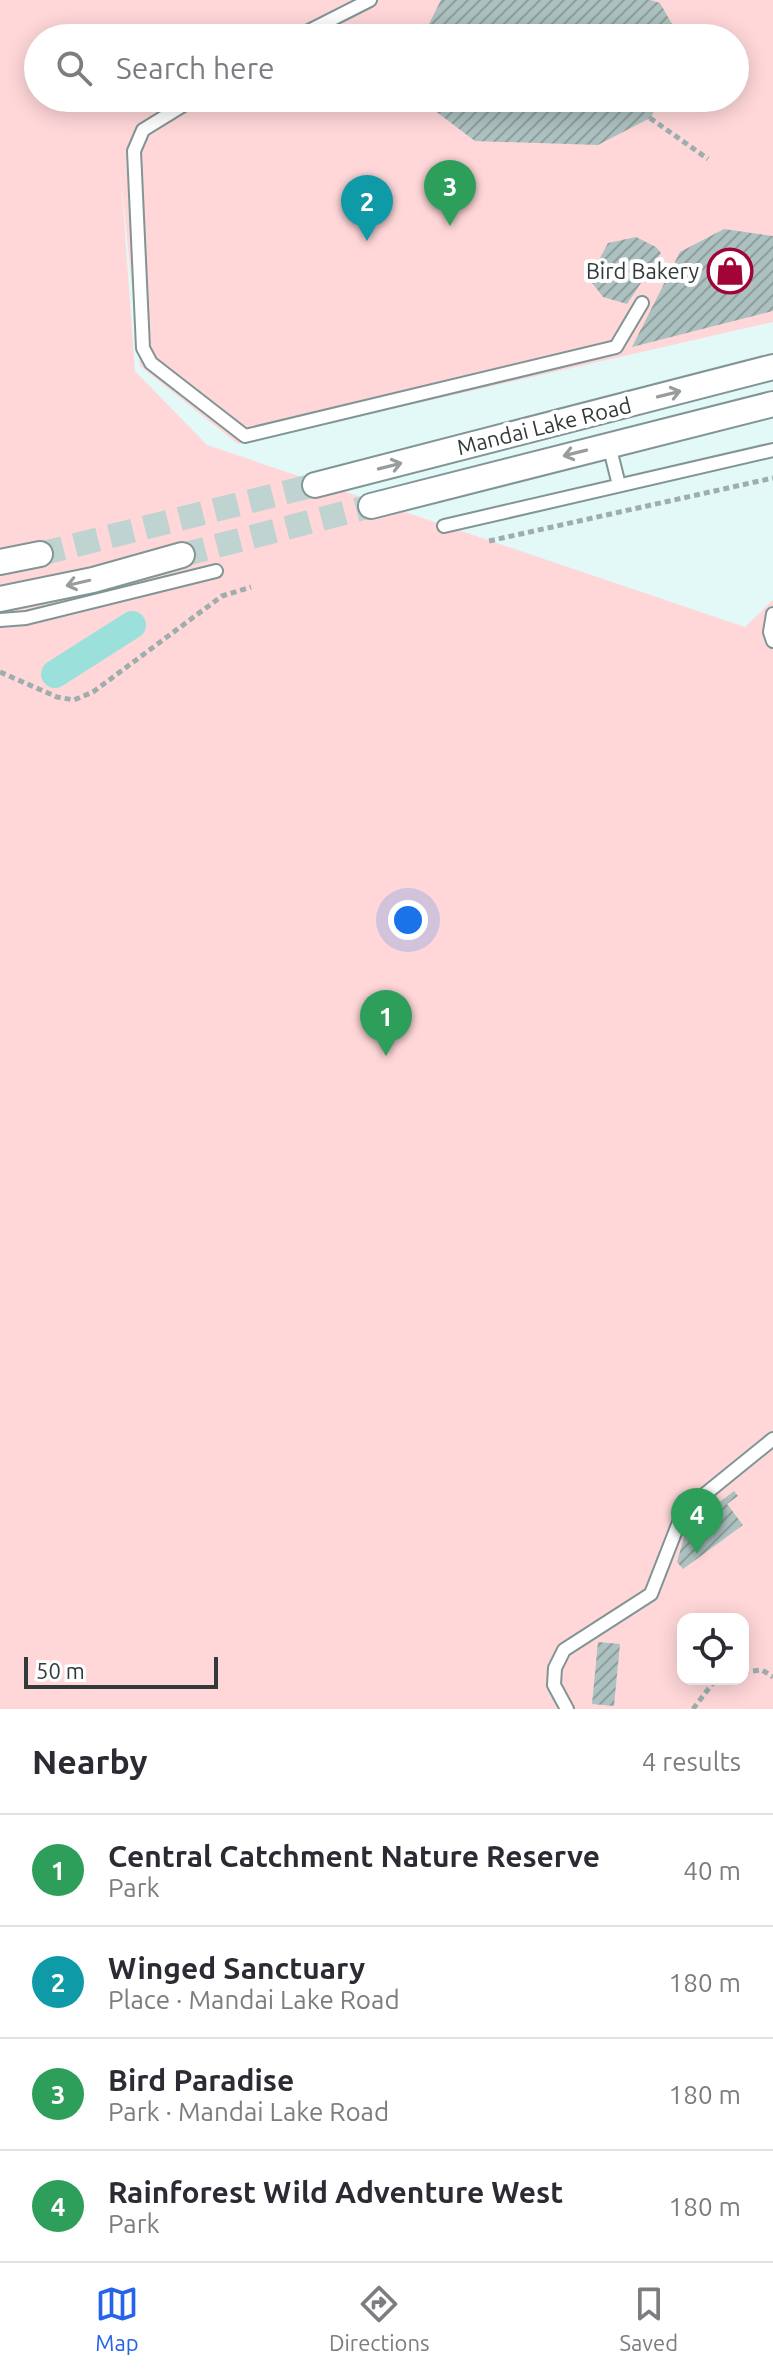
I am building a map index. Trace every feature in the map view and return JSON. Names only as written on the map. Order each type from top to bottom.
[{"type":"street","name":"Mandai Lake Road","points":[[315,485],[773,367]]},
{"type":"street","name":"Mandai Lake Road","points":[[371,506],[773,404]]},
{"type":"street","points":[[0,562],[40,554]]},
{"type":"street","points":[[0,599],[93,580],[182,555]]},
{"type":"lane","points":[[323,24],[370,0]]},
{"type":"lane","points":[[172,112],[143,130],[134,151],[143,348],[151,363],[245,436],[616,347],[642,303]]},
{"type":"lane","points":[[609,445],[619,485]]},
{"type":"lane","points":[[444,526],[773,450]]},
{"type":"lane","points":[[0,620],[26,618],[216,571]]},
{"type":"lane","points":[[773,614],[770,632],[773,641]]},
{"type":"lane","points":[[567,1709],[554,1685],[555,1668],[564,1650],[651,1594],[683,1512],[773,1439]]},
{"type":"path","points":[[650,118],[708,159]]},
{"type":"path","points":[[489,541],[773,478]]},
{"type":"path","points":[[0,672],[57,697],[74,700],[93,692],[222,596],[251,587]]},
{"type":"path","points":[[749,1671],[762,1670],[773,1677]]},
{"type":"path","points":[[693,1709],[711,1685]]},
{"type":"shaded area","points":[[0,0],[773,0],[773,322],[238,444],[140,366],[121,178],[135,371],[207,445],[745,627],[773,600],[773,1709],[0,1709]]},
{"type":"building","points":[[441,0],[650,0],[660,3],[672,24],[429,24]]},
{"type":"building","points":[[437,112],[654,112],[650,118],[598,145],[475,141]]},
{"type":"building","points":[[724,229],[773,236],[773,311],[632,347],[680,252]]},
{"type":"building","points":[[636,237],[661,253],[627,304],[603,297],[589,279],[608,243]]},
{"type":"building","points":[[734,1491],[738,1496],[727,1504],[743,1525],[683,1569],[677,1562],[687,1527]]},
{"type":"building","points":[[598,1642],[620,1644],[614,1706],[592,1704]]},
{"type":"waterway","points":[[55,674],[132,625]]},
{"type":"tunnel","points":[[40,554],[315,485]]},
{"type":"tunnel","points":[[182,555],[371,506]]},
{"type":"place","name":"Bird Paradise","points":[[450,226]]},
{"type":"place","name":"Winged Sanctuary","points":[[367,241]]},
{"type":"place","name":"Bird Bakery","points":[[730,271]]},
{"type":"place","name":"Central Catchment Nature Reserve","points":[[386,1056]]},
{"type":"place","name":"Rainforest Wild Adventure West","points":[[697,1554]]}]
